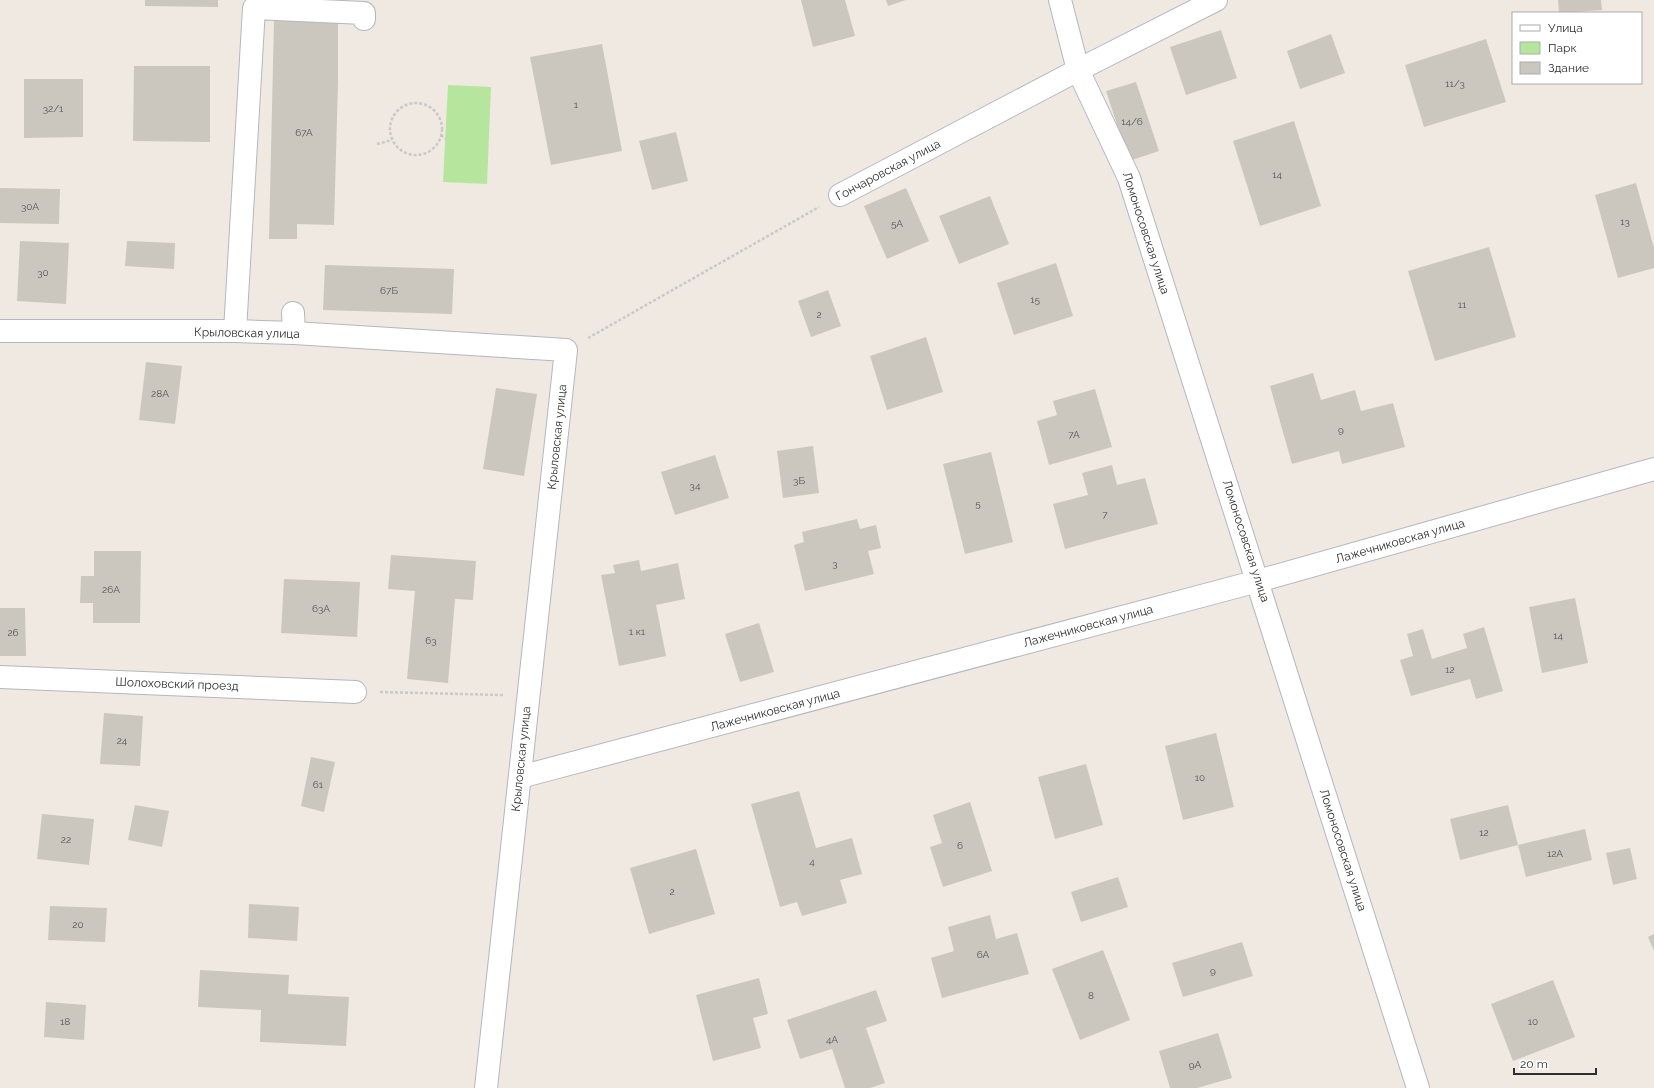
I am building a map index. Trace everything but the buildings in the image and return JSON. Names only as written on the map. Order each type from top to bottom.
[{"type":"street","name":"Ломоносовская улица","points":[[1060,0],[1078,70],[1129,178],[1418,1088]]},
{"type":"street","name":"Гончаровская улица","points":[[840,195],[1078,70],[1216,0]]},
{"type":"street","points":[[235,331],[254,8],[364,13],[364,19]]},
{"type":"street","name":"Крыловская улица","points":[[0,331],[235,331],[294,323],[566,350],[486,1088]]},
{"type":"street","name":"Лажечниковская улица","points":[[520,777],[1258,581],[1654,469]]},
{"type":"street","name":"Шолоховский проезд","points":[[0,677],[355,692]]},
{"type":"path","points":[[412,104],[425,105],[434,110],[440,118],[442,126],[441,135],[436,146],[429,152],[411,154],[403,151],[393,140],[390,131],[391,122],[396,112],[403,107],[412,104]]},
{"type":"path","points":[[441,135],[446,139]]},
{"type":"path","points":[[377,144],[393,140]]},
{"type":"path","name":"Гончаровская улица","points":[[566,350],[840,195]]},
{"type":"path","points":[[355,692],[528,695]]},
{"type":"green space","points":[[448,85],[491,87],[487,184],[443,182]]}]
